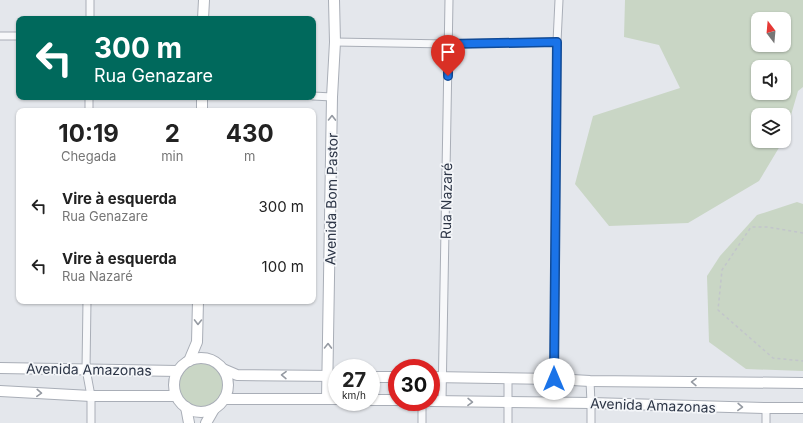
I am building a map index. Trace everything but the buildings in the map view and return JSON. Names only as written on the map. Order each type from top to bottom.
[{"type":"street","points":[[90,0],[90,16]]},
{"type":"street","points":[[203,16],[204,0]]},
{"type":"street","name":"Avenida Bom Pastor","points":[[332,359],[332,96],[334,0]]},
{"type":"street","name":"Rua Nazaré","points":[[442,401],[449,0]]},
{"type":"street","points":[[554,379],[557,42],[559,0]]},
{"type":"street","points":[[0,36],[16,36]]},
{"type":"street","points":[[334,42],[448,44],[557,42]]},
{"type":"street","points":[[316,96],[332,96]]},
{"type":"street","points":[[87,304],[86,369],[91,396],[91,423]]},
{"type":"street","points":[[189,361],[197,342],[198,304]]},
{"type":"street","points":[[197,342],[210,359]]},
{"type":"street","points":[[223,369],[228,384],[227,392],[220,404],[214,408],[200,412],[192,410],[180,402],[176,396],[174,379],[184,364],[192,359],[210,359],[223,369],[237,375],[328,376]]},
{"type":"street","name":"Avenida Amazonas","points":[[0,368],[178,371]]},
{"type":"street","name":"Avenida Amazonas","points":[[443,377],[803,382]]},
{"type":"street","points":[[508,378],[508,423]]},
{"type":"street","points":[[590,380],[592,403],[591,423]]},
{"type":"street","name":"Avenida Amazonas","points":[[0,391],[91,396],[176,396]]},
{"type":"street","points":[[224,399],[328,399]]},
{"type":"street","name":"Avenida Amazonas","points":[[442,401],[803,408]]},
{"type":"street","points":[[186,407],[189,423]]},
{"type":"street","points":[[206,423],[214,408]]},
{"type":"street","points":[[766,408],[766,423]]},
{"type":"street","points":[[422,411],[422,423]]},
{"type":"path","points":[[803,233],[768,227],[751,227],[722,270],[718,310],[773,358],[803,361]]},
{"type":"green space","points":[[625,0],[803,0],[803,87],[798,91],[791,115],[791,108],[751,108],[751,148],[779,148],[759,181],[688,223],[609,226],[575,184],[593,116],[680,88],[659,45],[624,37]]},
{"type":"green space","points":[[797,202],[803,204],[803,371],[746,369],[709,342],[707,276],[720,256],[757,215]]},
{"type":"green space","points":[[195,361],[205,361],[213,365],[219,371],[223,379],[223,389],[219,397],[213,403],[205,407],[195,407],[187,403],[181,397],[177,389],[177,379],[181,371],[187,365]]},
{"type":"route","points":[[448,76],[448,44],[557,42],[554,379]]}]
